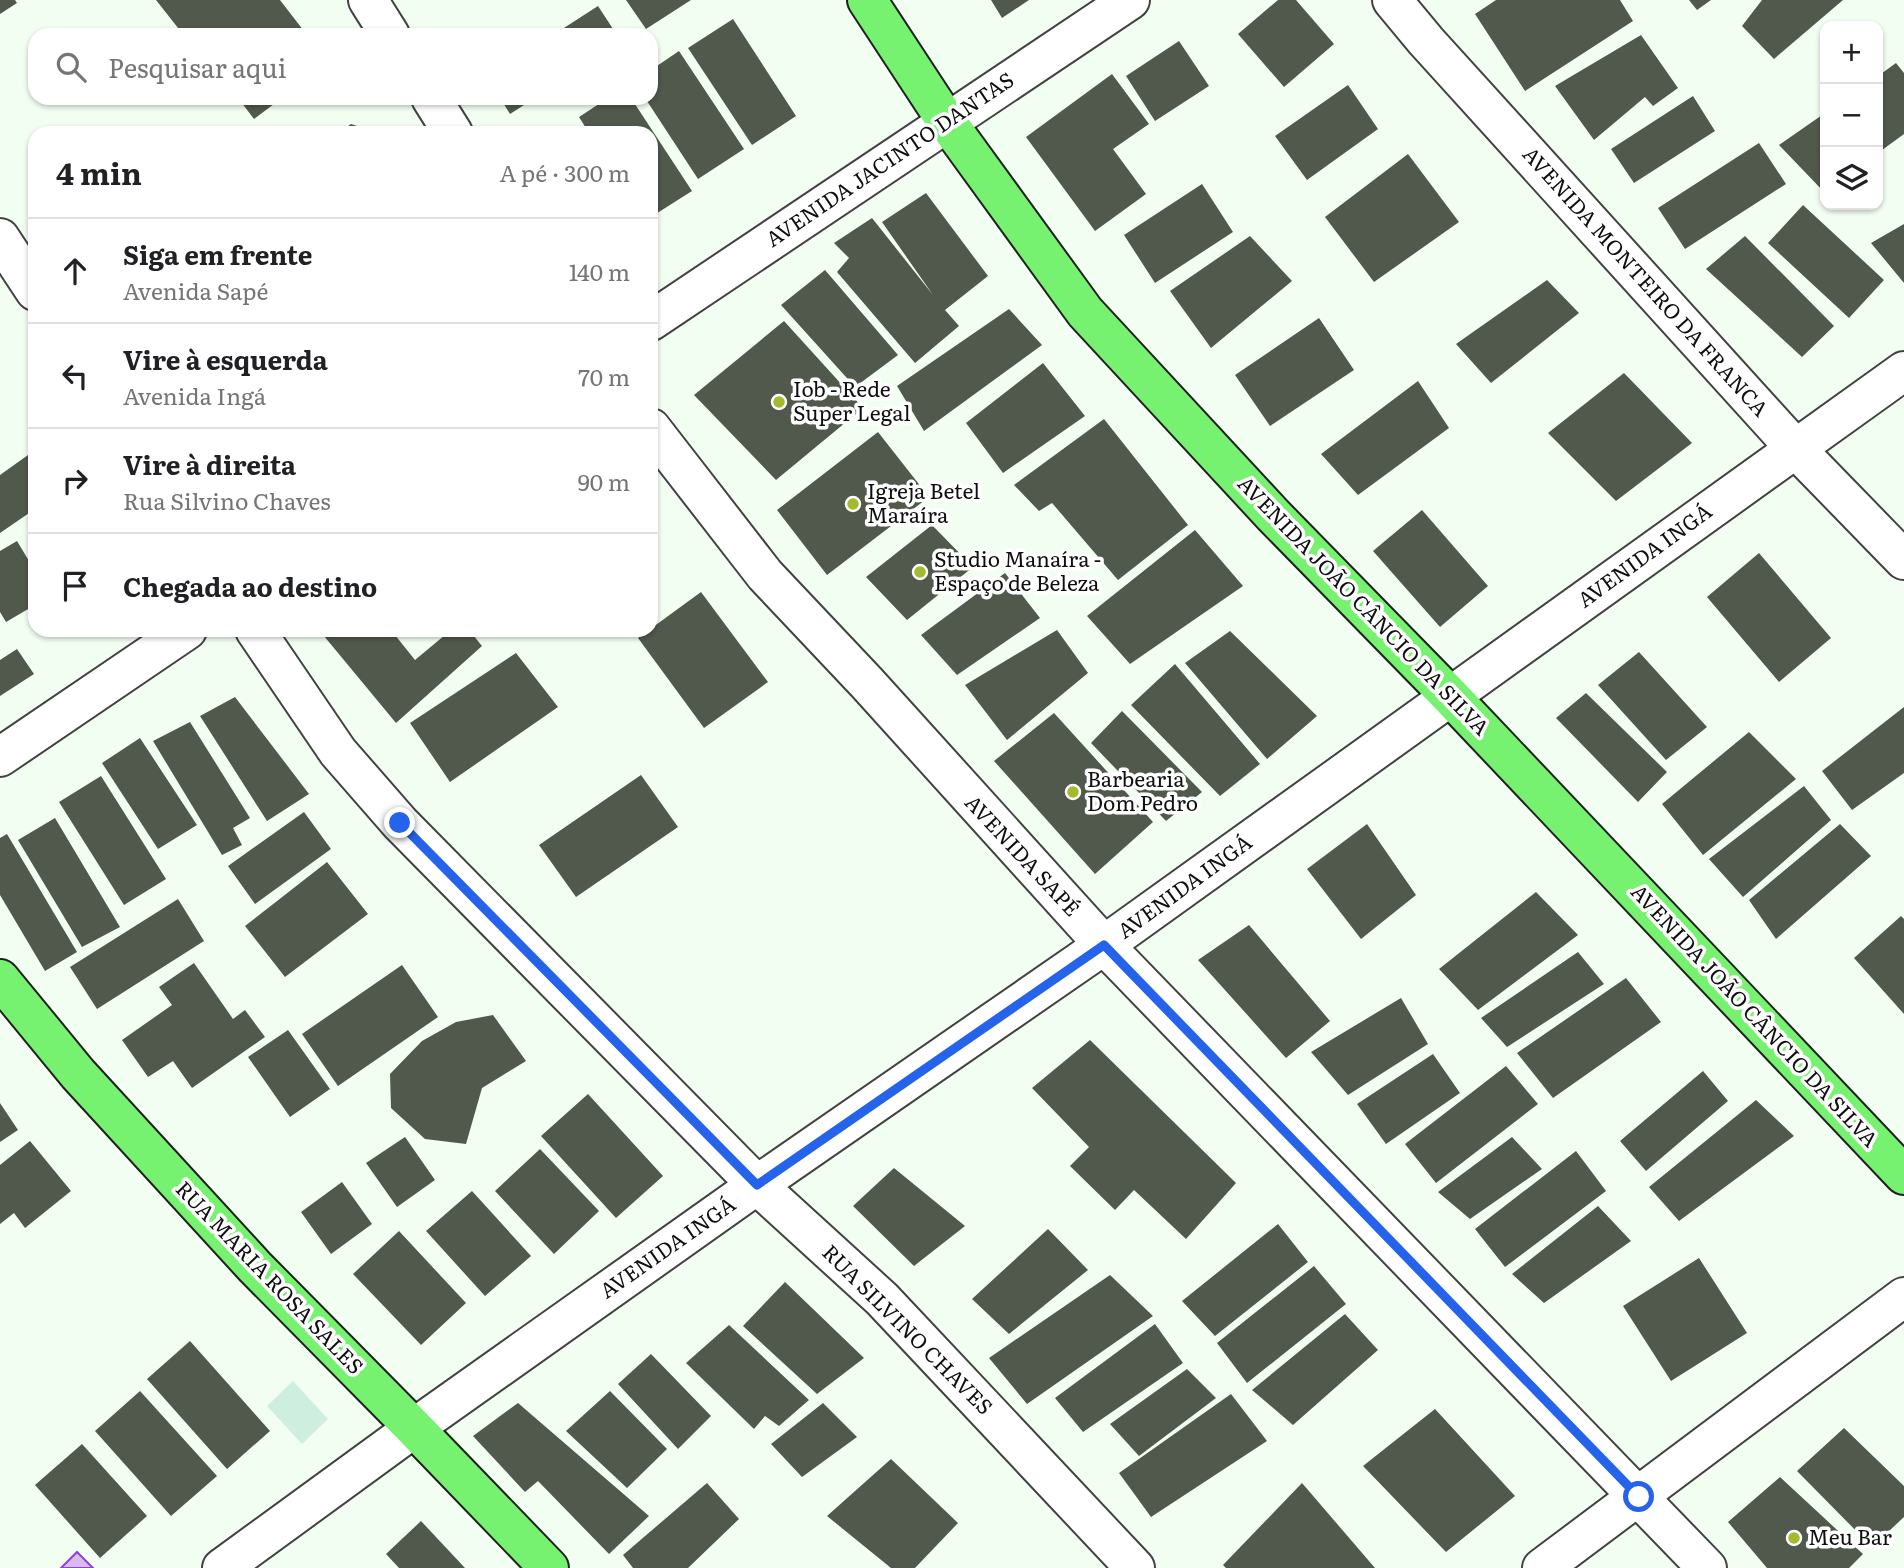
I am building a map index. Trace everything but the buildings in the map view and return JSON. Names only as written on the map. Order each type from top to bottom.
[{"type":"main road","name":"AVENIDA JOÃO CÂNCIO DA SILVA","points":[[867,0],[947,122],[1085,312],[1273,515],[1450,696],[1904,1175]]},
{"type":"main road","name":"RUA MARIA ROSA SALES","points":[[0,979],[78,1074],[255,1268],[549,1568]]},
{"type":"street","points":[[368,0],[386,28]]},
{"type":"street","name":"AVENIDA JACINTO DANTAS","points":[[658,316],[1130,0]]},
{"type":"street","name":"AVENIDA MONTEIRO DA FRANCA","points":[[1392,0],[1426,41],[1795,448],[1904,560]]},
{"type":"street","points":[[435,105],[449,126]]},
{"type":"street","points":[[0,238],[28,280]]},
{"type":"street","name":"AVENIDA INGÁ","points":[[222,1568],[757,1185],[1104,945],[1904,371]]},
{"type":"street","name":"AVENIDA SAPÉ","points":[[658,437],[765,575],[867,683],[1104,945],[1707,1568]]},
{"type":"street","points":[[0,757],[177,637]]},
{"type":"street","name":"RUA SILVINO CHAVES","points":[[261,637],[338,752],[400,823],[757,1185],[882,1299],[1135,1568]]},
{"type":"street","points":[[1542,1568],[1904,1297]]},
{"type":"green space","points":[[293,1381],[328,1419],[302,1444],[267,1406]]},
{"type":"shaded area","points":[[77,1552],[93,1568],[61,1568]]},
{"type":"place","name":"Iob - Rede Super Legal","points":[[779,402]]},
{"type":"place","name":"Igreja Betel Maraíra","points":[[853,504]]},
{"type":"place","name":"Studio Manaíra - Espaço de Beleza","points":[[920,572]]},
{"type":"place","name":"Barbearia Dom Pedro","points":[[1073,792]]},
{"type":"place","name":"Meu Bar","points":[[1794,1538]]},
{"type":"route","points":[[400,823],[757,1185],[1104,945],[1639,1497]]}]
